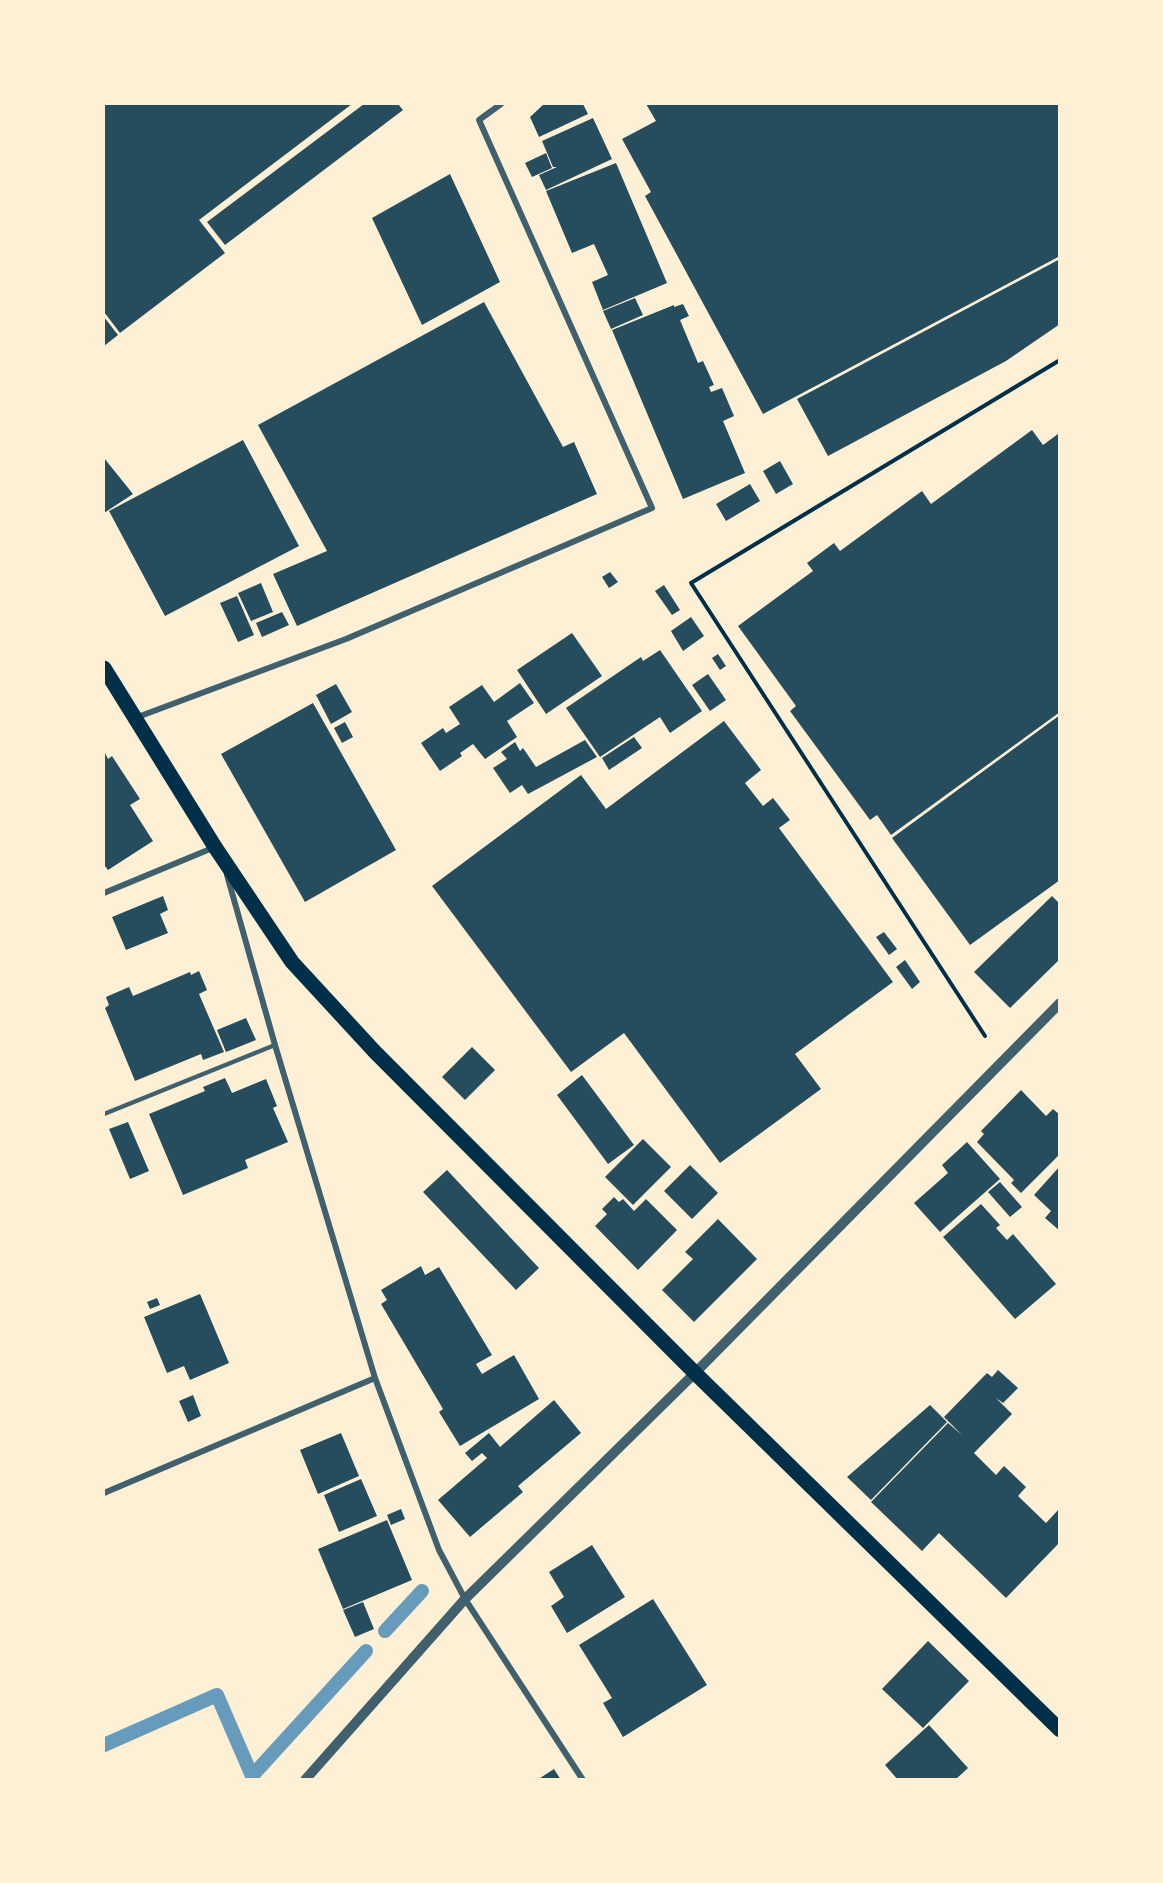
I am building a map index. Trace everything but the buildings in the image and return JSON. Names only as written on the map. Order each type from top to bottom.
[{"type":"main road","points":[[104,668],[218,852],[292,962],[375,1052],[695,1373],[1059,1730]]},
{"type":"street","points":[[135,718],[346,639],[652,508],[479,120],[501,104]]},
{"type":"street","points":[[104,893],[218,852],[375,1378],[439,1550],[465,1599],[583,1779]]},
{"type":"street","points":[[305,1779],[465,1599],[695,1373],[1059,1002]]},
{"type":"street","points":[[104,1492],[375,1378]]},
{"type":"lane","points":[[104,1114],[275,1045]]},
{"type":"path","points":[[1001,1062],[691,583],[1059,360]]},
{"type":"waterway","points":[[385,1631],[422,1591]]},
{"type":"waterway","points":[[104,1745],[217,1695],[252,1776],[366,1651]]}]
